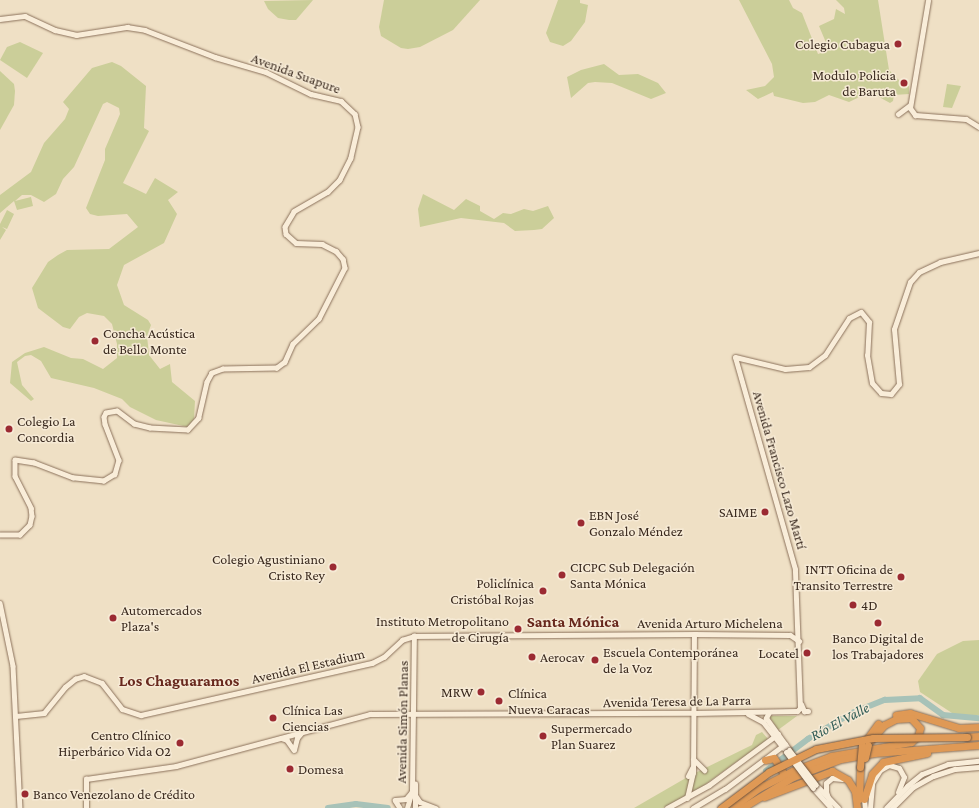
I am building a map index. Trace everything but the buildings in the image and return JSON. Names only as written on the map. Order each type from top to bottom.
[{"type":"highway","points":[[858,808],[865,745],[870,733],[884,719],[905,713],[927,717],[959,728],[979,727]]},
{"type":"highway","points":[[759,788],[792,771],[831,756],[911,742],[918,736],[920,728],[910,718],[896,719],[881,727],[865,745]]},
{"type":"highway","points":[[721,808],[770,772],[816,749],[873,738],[979,736]]},
{"type":"highway","points":[[742,808],[793,777],[842,760],[874,753],[947,749],[979,745]]},
{"type":"highway","points":[[864,799],[872,774],[883,762],[947,749]]},
{"type":"highway","points":[[732,808],[781,770],[774,758],[765,760]]},
{"type":"highway","points":[[862,767],[864,799]]},
{"type":"highway","points":[[754,800],[832,771],[848,780],[854,792],[858,808]]},
{"type":"main road","points":[[904,114],[910,106],[928,0]]},
{"type":"main road","points":[[898,114],[910,106]]},
{"type":"main road","points":[[910,106],[917,115],[966,119],[979,127]]},
{"type":"main road","name":"Avenida Francisco Lazo Martí","points":[[799,710],[799,642],[795,569],[735,357],[785,369],[809,367],[825,355],[849,318],[856,312],[862,312],[869,322],[867,355],[872,383],[881,393],[891,394],[899,384],[894,329],[910,282],[919,272],[940,262],[979,253]]},
{"type":"main road","name":"Avenida Arturo Michelena","points":[[790,635],[798,624]]},
{"type":"main road","points":[[694,634],[693,765],[692,781],[687,798],[693,808],[765,760],[783,745]]},
{"type":"main road","name":"Avenida Arturo Michelena","points":[[694,634],[790,635],[799,642]]},
{"type":"main road","points":[[800,701],[803,710],[808,711]]},
{"type":"main road","name":"Avenida Teresa de La Parra","points":[[693,713],[743,713],[799,710]]},
{"type":"main road","points":[[769,712],[766,718],[776,735],[814,786],[831,805]]},
{"type":"main road","points":[[743,713],[760,719],[776,735]]},
{"type":"main road","points":[[667,808],[687,798],[744,760],[776,735]]},
{"type":"main road","points":[[693,758],[704,770]]},
{"type":"main road","points":[[894,806],[907,786],[929,771],[948,764],[979,761]]},
{"type":"main road","points":[[692,781],[686,777],[693,765]]},
{"type":"main road","points":[[870,808],[872,782],[880,770],[889,765],[899,768],[904,777],[894,806]]},
{"type":"main road","points":[[886,808],[894,806],[913,787],[933,776],[955,769],[979,767]]},
{"type":"main road","points":[[831,805],[826,792],[826,783],[832,778],[840,778],[850,787],[853,808]]},
{"type":"main road","points":[[814,786],[827,808]]},
{"type":"main road","points":[[820,797],[838,808]]},
{"type":"main road","points":[[864,799],[865,808]]},
{"type":"street","name":"Avenida Suapure","points":[[0,20],[25,16],[55,30],[76,35],[127,27],[145,30],[214,56],[266,72],[311,94],[340,100],[355,114],[358,127],[351,158],[340,180],[328,192],[294,212],[285,227],[286,234],[296,243],[322,244],[336,251],[343,259],[345,268],[319,319],[293,344],[281,366],[223,369],[212,373],[207,382],[199,418],[188,430],[150,428],[134,424],[117,411],[109,411],[104,417],[119,460],[115,474],[104,481],[73,478],[34,463],[15,460],[15,476],[31,508],[32,516],[30,525],[20,535],[0,535]]},
{"type":"street","points":[[0,604],[13,666],[20,808]]},
{"type":"street","name":"Avenida Arturo Michelena","points":[[414,636],[694,634]]},
{"type":"street","name":"Avenida El Estadium","points":[[16,716],[44,713],[64,687],[75,679],[84,676],[102,683],[122,709],[141,715],[372,663],[384,657],[402,640],[414,636]]},
{"type":"street","name":"Avenida Simón Planas","points":[[414,636],[415,808]]},
{"type":"street","name":"Avenida Teresa de La Parra","points":[[86,808],[86,778],[176,766],[370,714],[693,713]]},
{"type":"street","name":"Avenida Simón Planas","points":[[407,808],[412,790],[414,715]]},
{"type":"street","points":[[279,738],[287,740],[294,750],[297,738],[302,732]]},
{"type":"street","points":[[400,808],[395,800],[406,799],[412,790]]},
{"type":"street","points":[[416,795],[420,802],[433,808]]},
{"type":"street","points":[[420,808],[433,808]]},
{"type":"green space","points":[[313,0],[296,20],[278,18],[268,9],[264,1]]},
{"type":"green space","points":[[384,0],[480,0],[453,30],[420,47],[408,49],[401,48],[381,36],[379,27]]},
{"type":"green space","points":[[558,0],[580,0],[580,3],[588,5],[585,22],[571,41],[563,46],[550,42],[546,33]]},
{"type":"green space","points":[[739,0],[789,0],[793,8],[802,13],[818,54],[824,52],[827,45],[819,26],[834,19],[836,9],[845,14],[844,8],[836,0],[878,0],[889,70],[899,80],[900,86],[909,86],[909,94],[894,95],[893,101],[890,103],[870,92],[849,102],[829,95],[815,102],[803,103],[774,96],[773,92],[758,99],[746,90],[765,86],[774,77],[772,64]]},
{"type":"green space","points":[[20,42],[43,53],[27,78],[0,60],[7,47]]},
{"type":"green space","points":[[112,62],[121,66],[146,86],[144,128],[149,131],[123,183],[146,194],[155,178],[178,192],[168,200],[177,214],[164,243],[124,265],[117,285],[124,305],[148,320],[151,325],[147,336],[149,355],[160,369],[170,364],[172,382],[195,401],[194,419],[188,427],[156,420],[130,407],[122,399],[94,388],[51,378],[41,361],[31,355],[25,356],[17,362],[22,385],[34,399],[31,401],[10,383],[12,362],[25,353],[44,347],[71,358],[83,359],[103,369],[117,358],[117,344],[112,324],[104,316],[87,313],[79,317],[70,329],[63,327],[38,308],[32,288],[48,262],[58,255],[67,250],[109,249],[138,227],[127,214],[98,216],[90,214],[86,208],[105,160],[105,149],[120,114],[119,108],[107,102],[103,104],[74,167],[63,179],[56,194],[44,202],[31,195],[22,195],[15,201],[31,197],[33,206],[17,210],[14,201],[0,213],[0,195],[31,172],[44,143],[65,119],[69,109],[63,102],[92,68]]},
{"type":"green space","points":[[604,64],[619,75],[638,74],[658,83],[666,93],[651,99],[612,83],[595,82],[588,83],[571,98],[567,77],[581,70]]},
{"type":"green space","points":[[0,71],[14,84],[15,91],[14,105],[0,130]]},
{"type":"green space","points":[[947,84],[961,86],[952,108],[943,107]]},
{"type":"green space","points":[[423,194],[454,210],[466,199],[480,206],[480,211],[494,219],[503,213],[511,214],[524,209],[533,211],[548,206],[554,218],[542,229],[534,230],[515,231],[504,223],[461,218],[420,227],[418,209]]},
{"type":"green space","points":[[7,210],[14,214],[7,229],[2,227],[6,230],[0,240],[0,224]]},
{"type":"green space","points":[[979,640],[979,715],[955,715],[920,692],[918,681],[937,654],[963,641]]},
{"type":"green space","points":[[769,716],[797,716],[778,730]]},
{"type":"green space","points":[[762,732],[768,739],[703,786],[663,808],[634,808],[691,775],[752,745],[756,735]]},
{"type":"waterway","name":"Río El Valle","points":[[766,771],[808,739],[852,713],[885,700],[920,698],[943,715],[979,718]]},
{"type":"waterway","name":"Río El Valle","points":[[328,808],[356,804],[388,808]]},
{"type":"place","name":"Colegio Cubagua","points":[[898,44]]},
{"type":"place","name":"Modulo Policia de Baruta","points":[[904,83]]},
{"type":"place","name":"Concha Acústica de Bello Monte","points":[[95,341]]},
{"type":"place","name":"Colegio La Concordia","points":[[9,429]]},
{"type":"place","name":"SAIME","points":[[765,512]]},
{"type":"place","name":"EBN José Gonzalo Méndez","points":[[581,523]]},
{"type":"place","name":"Colegio Agustiniano Cristo Rey","points":[[333,567]]},
{"type":"place","name":"CICPC Sub Delegación Santa Mónica","points":[[562,575]]},
{"type":"place","name":"INTT Oficina de Transito Terrestre","points":[[901,577]]},
{"type":"place","name":"Policlínica Cristóbal Rojas","points":[[543,591]]},
{"type":"place","name":"4D","points":[[853,605]]},
{"type":"place","name":"Automercados Plaza's","points":[[113,618]]},
{"type":"place","name":"Banco Digital de los Trabajadores","points":[[878,623]]},
{"type":"place","name":"Instituto Metropolitano de Cirugía","points":[[518,629]]},
{"type":"place","name":"Locatel","points":[[807,653]]},
{"type":"place","name":"Aerocav","points":[[532,657]]},
{"type":"place","name":"Escuela Contemporánea de la Voz","points":[[595,660]]},
{"type":"place","name":"MRW","points":[[481,692]]},
{"type":"place","name":"Clínica Nueva Caracas","points":[[499,701]]},
{"type":"place","name":"Clínica Las Ciencias","points":[[273,718]]},
{"type":"place","name":"Supermercado Plan Suarez","points":[[543,736]]},
{"type":"place","name":"Centro Clínico Hiperbárico Vida O2","points":[[180,743]]},
{"type":"place","name":"Domesa","points":[[290,769]]},
{"type":"place","name":"Banco Venezolano de Crédito","points":[[25,794]]},
{"type":"district","name":"Santa Mónica","points":[[573,622]]},
{"type":"district","name":"Los Chaguaramos","points":[[179,681]]}]
